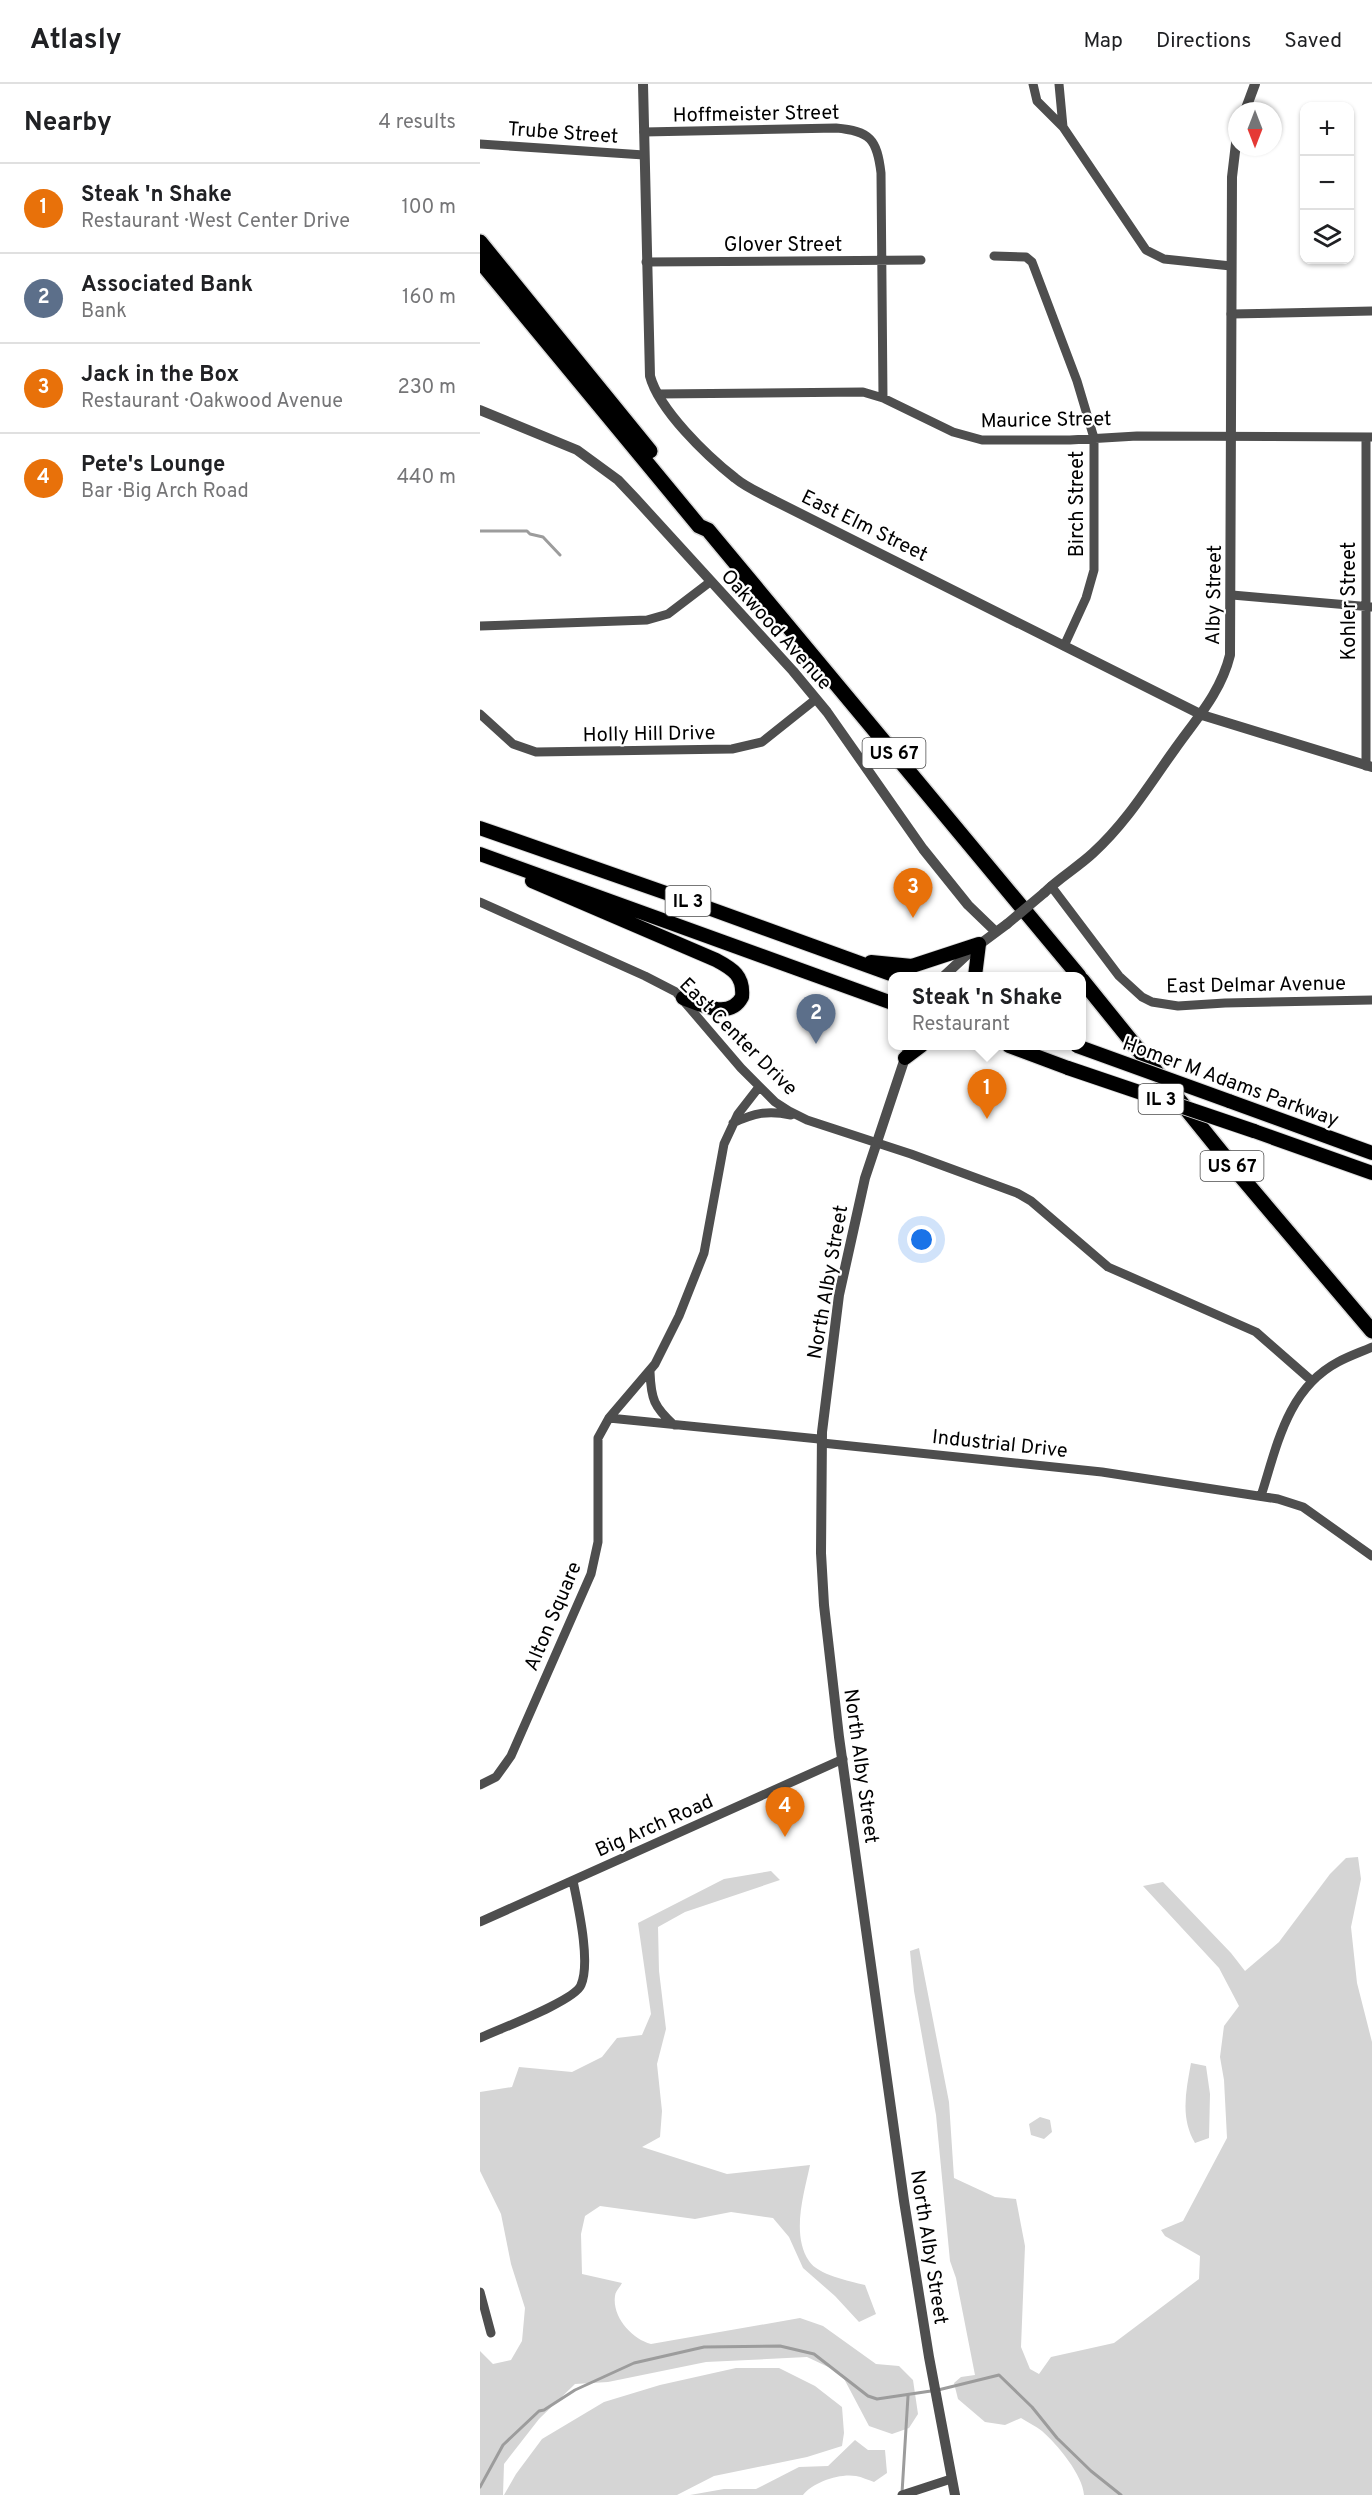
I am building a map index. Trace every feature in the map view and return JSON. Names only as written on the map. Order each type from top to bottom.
[{"type":"highway","name":"US 67","points":[[480,242],[699,512],[706,521],[708,530]]},
{"type":"highway","name":"US 67","points":[[480,261],[699,526],[708,530],[1075,972]]},
{"type":"highway","name":"US 67","points":[[1086,985],[1238,1173],[1372,1331]]},
{"type":"main road","name":"IL 3","points":[[480,828],[888,973]]},
{"type":"main road","name":"IL 3","points":[[480,854],[887,1001]]},
{"type":"main road","points":[[480,860],[716,960],[736,972],[743,988],[740,1002],[727,1009],[718,1010],[683,998]]},
{"type":"main road","points":[[844,958],[912,966],[979,944],[976,972]]},
{"type":"main road","name":"Homer M Adams Parkway","points":[[1086,1049],[1372,1153]]},
{"type":"main road","name":"Homer M Adams Parkway","points":[[1020,1050],[1372,1173]]},
{"type":"street","name":"East Elm Street","points":[[643,84],[650,376],[657,394],[679,424],[735,478],[746,486],[1202,715],[1369,766]]},
{"type":"street","points":[[1033,84],[1037,101],[1064,127],[1146,250],[1164,259],[1231,266]]},
{"type":"street","points":[[1059,84],[1064,127]]},
{"type":"street","points":[[1248,102],[1255,84]]},
{"type":"street","name":"Hoffmeister Street","points":[[644,132],[836,128],[848,129],[867,136],[876,146],[881,173],[882,261]]},
{"type":"street","name":"Trube Street","points":[[480,144],[644,155]]},
{"type":"street","name":"Alby Street","points":[[948,972],[979,944],[1007,924],[1093,853],[1115,831],[1202,715],[1222,681],[1230,655],[1232,595],[1231,266],[1232,177],[1234,156]]},
{"type":"street","name":"Birch Street","points":[[994,256],[1026,257],[1032,262],[1077,381],[1095,438],[1094,570],[1086,598],[1064,646]]},
{"type":"street","name":"Glover Street","points":[[646,262],[921,260]]},
{"type":"street","points":[[882,261],[883,398]]},
{"type":"street","points":[[1231,314],[1372,311]]},
{"type":"street","name":"Maurice Street","points":[[657,394],[863,392],[883,398],[969,438],[1001,441],[1095,438],[1369,437]]},
{"type":"street","name":"Oakwood Avenue","points":[[480,410],[564,444],[597,464],[636,499],[816,699],[949,883],[996,932]]},
{"type":"street","name":"Kohler Street","points":[[1369,437],[1369,766]]},
{"type":"street","points":[[480,626],[647,620],[668,614],[710,582]]},
{"type":"street","points":[[1232,595],[1369,606]]},
{"type":"street","name":"Holly Hill Drive","points":[[480,714],[513,744],[536,752],[732,749],[762,742],[816,699]]},
{"type":"street","name":"East Delmar Avenue","points":[[1047,890],[1119,976],[1136,992],[1152,1002],[1178,1006],[1372,1000]]},
{"type":"street","name":"East Center Drive","points":[[480,902],[654,980],[683,998],[759,1087],[775,1102],[799,1116],[1017,1193],[1031,1201],[1108,1267],[1256,1332],[1312,1381]]},
{"type":"street","name":"North Alby Street","points":[[906,1050],[857,1209],[839,1295],[831,1344],[822,1443],[821,1553],[824,1605],[843,1759],[908,2229],[955,2495]]},
{"type":"street","name":"Alton Square","points":[[480,1785],[496,1777],[511,1756],[591,1574],[598,1542],[598,1438],[609,1418],[650,1372],[673,1331],[699,1265],[711,1219],[724,1144],[733,1123],[759,1087]]},
{"type":"street","points":[[733,1123],[753,1113],[765,1111],[799,1116]]},
{"type":"street","points":[[1261,1496],[1284,1422],[1296,1401],[1312,1381],[1338,1362],[1372,1347]]},
{"type":"street","points":[[650,1372],[653,1401],[659,1411],[674,1425]]},
{"type":"street","name":"Industrial Drive","points":[[609,1418],[1102,1472],[1261,1496],[1303,1507],[1372,1556]]},
{"type":"street","name":"Big Arch Road","points":[[480,1922],[843,1759]]},
{"type":"street","points":[[480,2038],[568,1998],[581,1986],[585,1965],[573,1881]]},
{"type":"street","points":[[480,2292],[491,2333]]},
{"type":"street","points":[[902,2495],[951,2479]]},
{"type":"shaded area","points":[[1358,1857],[1361,1879],[1351,1927],[1357,1983],[1372,2042],[1372,2495],[1084,2495],[1079,2478],[1068,2460],[1040,2429],[1021,2418],[1005,2425],[985,2422],[958,2399],[954,2383],[961,2377],[975,2375],[956,2278],[950,2261],[936,2115],[914,1991],[910,1951],[919,1948],[949,2102],[954,2178],[995,2197],[1016,2199],[1025,2246],[1021,2347],[1030,2369],[1039,2374],[1051,2357],[1114,2343],[1199,2279],[1200,2256],[1165,2236],[1161,2230],[1183,2221],[1227,2138],[1224,2080],[1220,2057],[1224,2026],[1239,2006],[1219,1968],[1143,1886],[1163,1882],[1231,1953],[1245,1971],[1279,1942],[1330,1874],[1346,1858]]},
{"type":"shaded area","points":[[771,1871],[780,1880],[685,1912],[658,1927],[659,1971],[666,2029],[657,2064],[662,2111],[660,2137],[642,2147],[727,2174],[810,2165],[800,2214],[804,2250],[809,2261],[819,2270],[834,2277],[865,2285],[876,2314],[859,2322],[835,2296],[803,2268],[789,2237],[773,2218],[731,2212],[695,2219],[600,2206],[585,2216],[581,2234],[582,2274],[622,2283],[615,2296],[620,2319],[630,2332],[651,2344],[800,2318],[823,2326],[876,2364],[899,2366],[913,2380],[918,2414],[909,2428],[892,2434],[869,2426],[841,2373],[807,2357],[706,2362],[608,2382],[575,2384],[539,2419],[504,2464],[503,2495],[480,2495],[480,2351],[493,2364],[511,2360],[522,2341],[525,2308],[511,2264],[501,2214],[480,2171],[480,2092],[512,2087],[519,2067],[572,2072],[602,2057],[617,2038],[642,2035],[651,2014],[638,1923],[724,1879]]},
{"type":"shaded area","points":[[1191,2063],[1206,2066],[1210,2094],[1209,2138],[1195,2143],[1190,2134],[1186,2114],[1186,2094]]},
{"type":"shaded area","points":[[1040,2117],[1050,2120],[1052,2132],[1044,2139],[1031,2135],[1029,2124]]},
{"type":"shaded area","points":[[736,2368],[779,2368],[815,2386],[842,2407],[844,2433],[842,2446],[807,2457],[714,2476],[677,2495],[504,2495],[516,2474],[542,2439],[604,2402],[660,2385]]},
{"type":"shaded area","points":[[855,2440],[868,2450],[885,2450],[887,2473],[874,2482],[850,2475],[820,2482],[803,2495],[690,2495],[724,2489],[756,2489],[799,2467],[828,2466]]},
{"type":"waterway","points":[[480,531],[527,531],[543,537],[560,555]]},
{"type":"waterway","points":[[480,2487],[503,2445],[539,2411],[575,2390],[634,2363],[704,2347],[780,2346],[814,2354],[868,2396],[877,2399],[931,2391]]},
{"type":"waterway","points":[[938,2390],[999,2375],[1032,2407],[1057,2438],[1091,2471],[1121,2495]]},
{"type":"waterway","points":[[902,2493],[908,2396]]},
{"type":"place","name":"Jack in the Box","points":[[913,918]]},
{"type":"place","name":"Associated Bank","points":[[816,1044]]},
{"type":"place","name":"Steak 'n Shake","points":[[987,1119]]},
{"type":"place","name":"Pete's Lounge","points":[[785,1837]]}]
